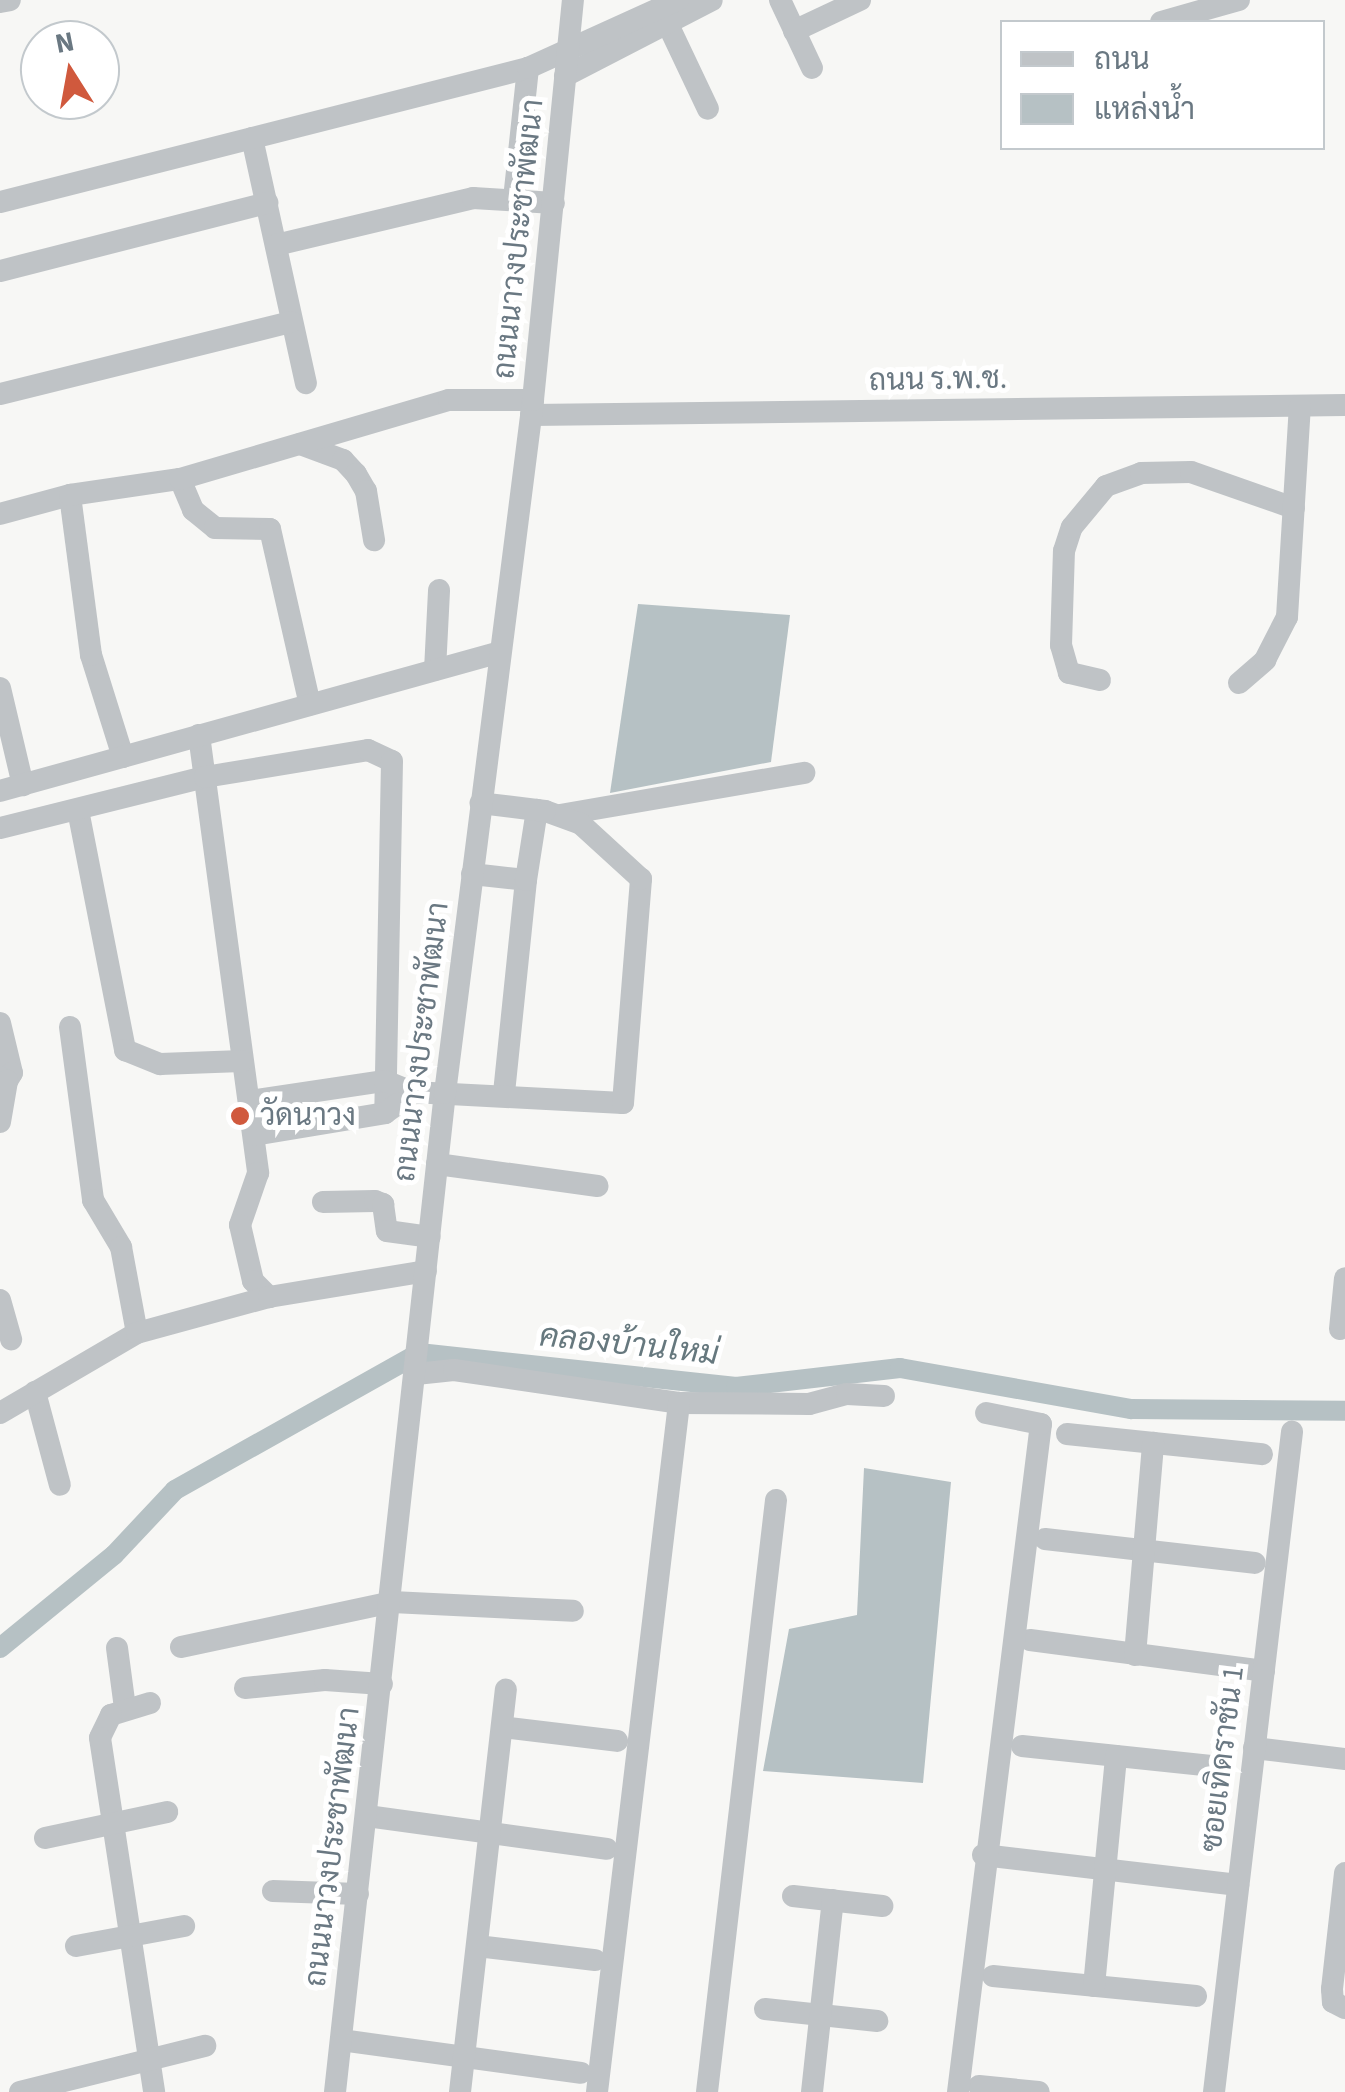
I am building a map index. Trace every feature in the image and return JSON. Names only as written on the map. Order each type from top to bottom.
[{"type":"street","points":[[0,2],[10,0]]},
{"type":"street","name":"ถนนนาวงประชาพัฒนา","points":[[334,2092],[392,1602],[445,1093],[532,408],[573,0]]},
{"type":"street","points":[[0,202],[528,68],[566,65],[666,8],[712,0]]},
{"type":"street","points":[[780,0],[812,68]]},
{"type":"street","points":[[794,31],[860,0]]},
{"type":"street","points":[[1168,20],[1239,0]]},
{"type":"street","points":[[666,8],[708,109]]},
{"type":"street","points":[[514,198],[528,68]]},
{"type":"street","points":[[252,138],[306,384]]},
{"type":"street","points":[[276,245],[472,198],[554,203]]},
{"type":"street","points":[[0,271],[266,204]]},
{"type":"street","points":[[0,394],[291,322]]},
{"type":"street","name":"ถนน ร.พ.ช.","points":[[0,514],[70,495],[180,478],[448,400],[532,408],[1345,406]]},
{"type":"street","points":[[1240,683],[1265,660],[1284,627],[1300,406]]},
{"type":"street","points":[[300,444],[343,460],[356,474],[366,491],[374,540]]},
{"type":"street","points":[[1100,680],[1068,673],[1061,645],[1064,551],[1072,528],[1106,486],[1141,472],[1191,472],[1294,508]]},
{"type":"street","points":[[180,478],[193,510],[216,528],[270,529],[310,706]]},
{"type":"street","points":[[70,495],[91,655],[123,757]]},
{"type":"street","points":[[435,670],[439,590]]},
{"type":"street","points":[[0,688],[12,788],[498,653]]},
{"type":"street","points":[[199,734],[258,1173],[240,1225],[253,1281],[269,1297]]},
{"type":"street","points":[[0,828],[205,777],[368,750],[392,761],[385,1113]]},
{"type":"street","points":[[480,803],[548,812],[804,773]]},
{"type":"street","points":[[78,810],[124,1050],[160,1064],[242,1061]]},
{"type":"street","points":[[504,1094],[526,880],[548,812]]},
{"type":"street","points":[[249,1101],[385,1081],[412,1092],[504,1094],[610,1106],[626,1098],[644,892],[635,868],[595,833],[548,812]]},
{"type":"street","points":[[472,874],[526,880]]},
{"type":"street","points":[[0,1023],[12,1074],[3,1079],[0,1122]]},
{"type":"street","points":[[70,1027],[93,1200],[121,1247],[137,1333]]},
{"type":"street","points":[[254,1135],[385,1113],[412,1092]]},
{"type":"street","points":[[438,1164],[597,1186]]},
{"type":"street","points":[[323,1202],[375,1200],[383,1204],[387,1232],[430,1237]]},
{"type":"street","points":[[0,1413],[137,1333],[269,1297],[426,1271]]},
{"type":"street","points":[[1340,1328],[1345,1278]]},
{"type":"street","points":[[0,1300],[12,1339]]},
{"type":"street","points":[[416,1371],[454,1370],[679,1403],[809,1404],[847,1394],[884,1396]]},
{"type":"street","points":[[35,1392],[60,1486]]},
{"type":"street","points":[[596,2092],[679,1403]]},
{"type":"street","points":[[986,1413],[1040,1424],[983,1855],[968,2089],[1040,2092]]},
{"type":"street","name":"ซอยเทิดราชัน 1","points":[[1214,2092],[1292,1432]]},
{"type":"street","points":[[1067,1434],[1262,1454]]},
{"type":"street","points":[[1135,1655],[1154,1443]]},
{"type":"street","points":[[707,2092],[776,1500]]},
{"type":"street","points":[[1045,1539],[1255,1563]]},
{"type":"street","points":[[181,1647],[392,1602],[573,1611]]},
{"type":"street","points":[[1030,1640],[1264,1670]]},
{"type":"street","points":[[117,1648],[125,1708]]},
{"type":"street","points":[[245,1688],[325,1680],[382,1684]]},
{"type":"street","points":[[460,2092],[506,1690]]},
{"type":"street","points":[[150,1703],[111,1715],[100,1738],[154,2092]]},
{"type":"street","points":[[502,1727],[617,1741]]},
{"type":"street","points":[[1022,1746],[1223,1767]]},
{"type":"street","points":[[1254,1748],[1345,1759]]},
{"type":"street","points":[[1094,1986],[1116,1756]]},
{"type":"street","points":[[45,1838],[167,1812]]},
{"type":"street","points":[[367,1816],[607,1849]]},
{"type":"street","points":[[983,1855],[1238,1885]]},
{"type":"street","points":[[1345,1872],[1332,1989],[1333,2002],[1345,2008]]},
{"type":"street","points":[[273,1891],[358,1894]]},
{"type":"street","points":[[793,1896],[882,1906]]},
{"type":"street","points":[[812,2092],[833,1900]]},
{"type":"street","points":[[76,1946],[184,1926]]},
{"type":"street","points":[[477,1946],[595,1960]]},
{"type":"street","points":[[993,1976],[1196,1996]]},
{"type":"street","points":[[765,2009],[877,2021]]},
{"type":"street","points":[[341,2040],[580,2073]]},
{"type":"street","points":[[20,2092],[149,2056],[205,2046]]},
{"type":"water","points":[[638,604],[790,615],[771,762],[610,793]]},
{"type":"water","points":[[864,1468],[951,1482],[923,1783],[763,1771],[789,1629],[857,1615]]},
{"type":"waterway","name":"คลองบ้านใหม่","points":[[0,1648],[114,1555],[175,1490],[419,1353],[736,1387],[900,1368],[1131,1409],[1345,1411]]},
{"type":"place","name":"วัดนาวง","points":[[240,1116]]}]
